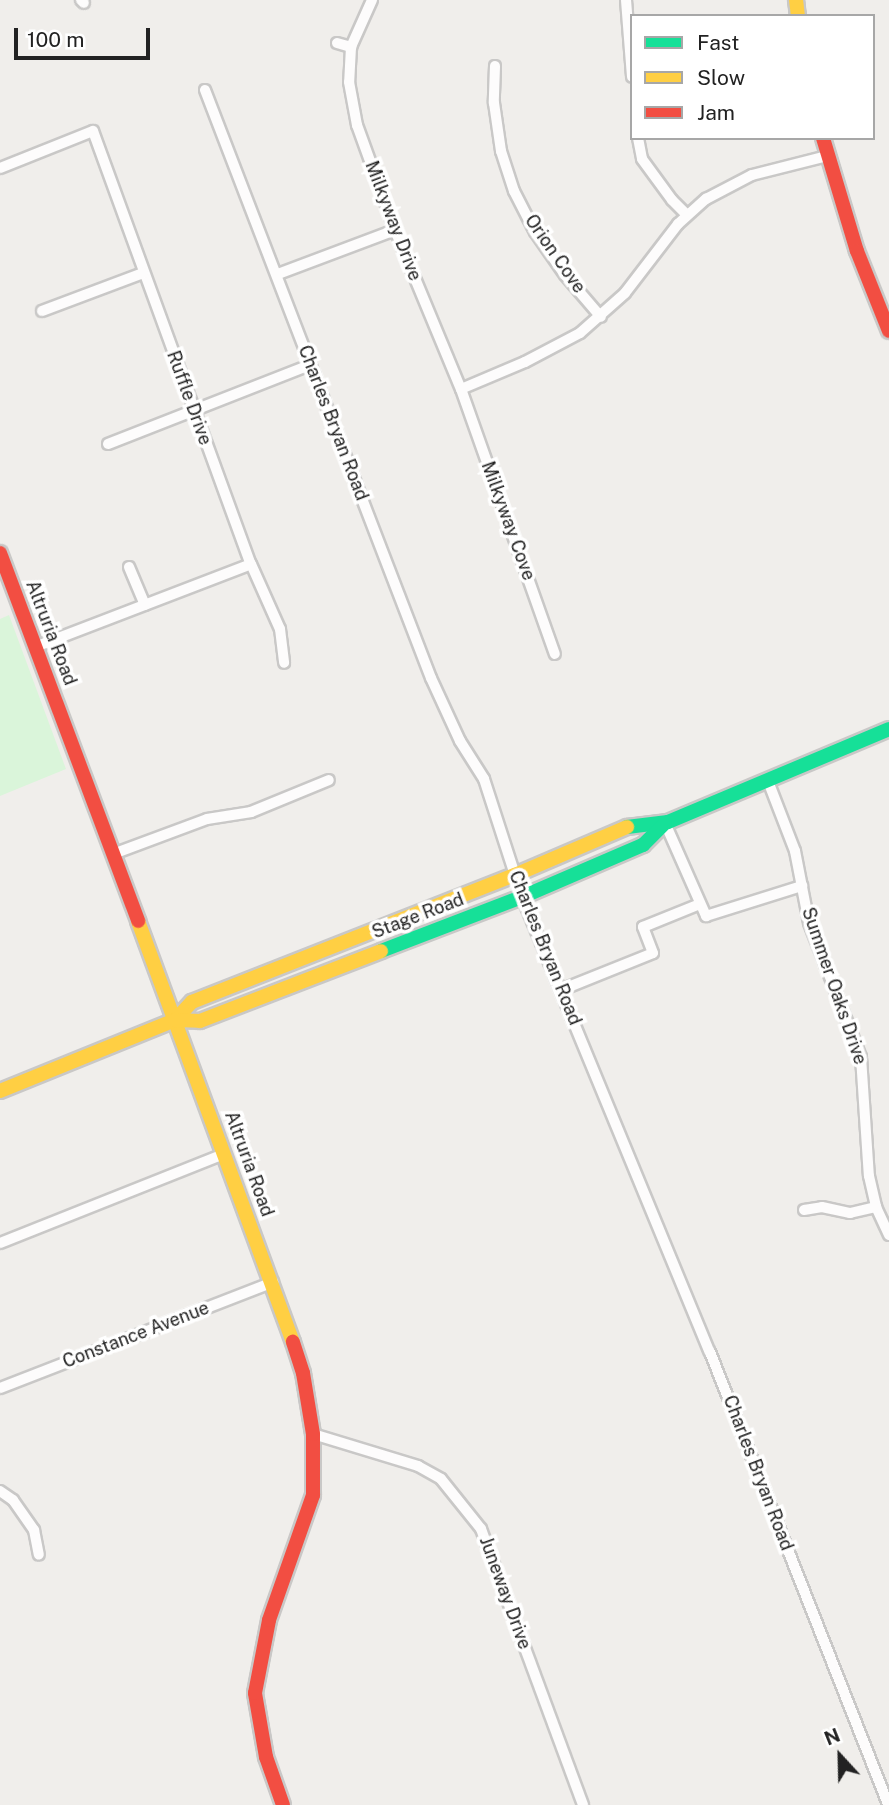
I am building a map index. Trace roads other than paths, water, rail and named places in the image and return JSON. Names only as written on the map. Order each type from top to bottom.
[{"type":"main road","points":[[823,140],[863,267],[889,331]]},
{"type":"main road","name":"Altruria Road","points":[[0,553],[273,1282],[303,1373],[313,1434],[313,1495],[269,1620],[255,1693],[266,1757],[283,1805]]},
{"type":"main road","name":"Stage Road","points":[[176,1020],[191,1002],[515,875],[630,825],[665,823],[889,729]]},
{"type":"main road","name":"Stage Road","points":[[0,1091],[176,1020],[200,1021],[522,897],[643,845],[665,823]]},
{"type":"main road","points":[[351,939],[359,960]]},
{"type":"street","name":"Milkyway Drive","points":[[372,0],[351,47],[349,82],[354,113],[395,230],[461,389]]},
{"type":"street","points":[[626,0],[630,51]]},
{"type":"street","points":[[337,43],[351,47]]},
{"type":"street","name":"Orion Cove","points":[[495,66],[494,103],[500,151],[514,191],[534,232],[565,275],[601,317]]},
{"type":"street","name":"Charles Bryan Road","points":[[205,90],[278,274],[310,365],[431,678],[460,741],[484,779],[522,897],[705,1338],[888,1805]]},
{"type":"street","name":"Ruffle Drive","points":[[0,168],[93,131],[142,273],[251,564],[280,629],[284,663]]},
{"type":"street","points":[[638,140],[642,159],[672,200],[687,214]]},
{"type":"street","points":[[461,389],[525,362],[580,333],[625,293],[687,214],[721,191],[752,175],[827,156]]},
{"type":"street","points":[[278,274],[395,230]]},
{"type":"street","points":[[42,311],[142,273]]},
{"type":"street","points":[[108,444],[310,365]]},
{"type":"street","name":"Milkyway Cove","points":[[461,389],[555,654]]},
{"type":"street","points":[[35,647],[251,564]]},
{"type":"street","points":[[129,567],[145,605]]},
{"type":"street","points":[[113,854],[208,819],[251,812],[329,780]]},
{"type":"street","name":"Summer Oaks Drive","points":[[768,781],[792,841],[814,939],[861,1057],[869,1176],[876,1207],[889,1235]]},
{"type":"street","points":[[665,823],[706,916],[773,893],[802,887]]},
{"type":"street","points":[[561,990],[653,953],[643,927],[700,904]]},
{"type":"street","points":[[0,1243],[224,1154]]},
{"type":"street","points":[[804,1210],[822,1207],[850,1213],[876,1207]]},
{"type":"street","name":"Constance Avenue","points":[[0,1388],[273,1282]]},
{"type":"street","name":"Juneway Drive","points":[[313,1434],[418,1466],[429,1472],[441,1479],[481,1529],[583,1805]]},
{"type":"street","points":[[0,1491],[13,1500],[34,1530],[39,1555]]}]
